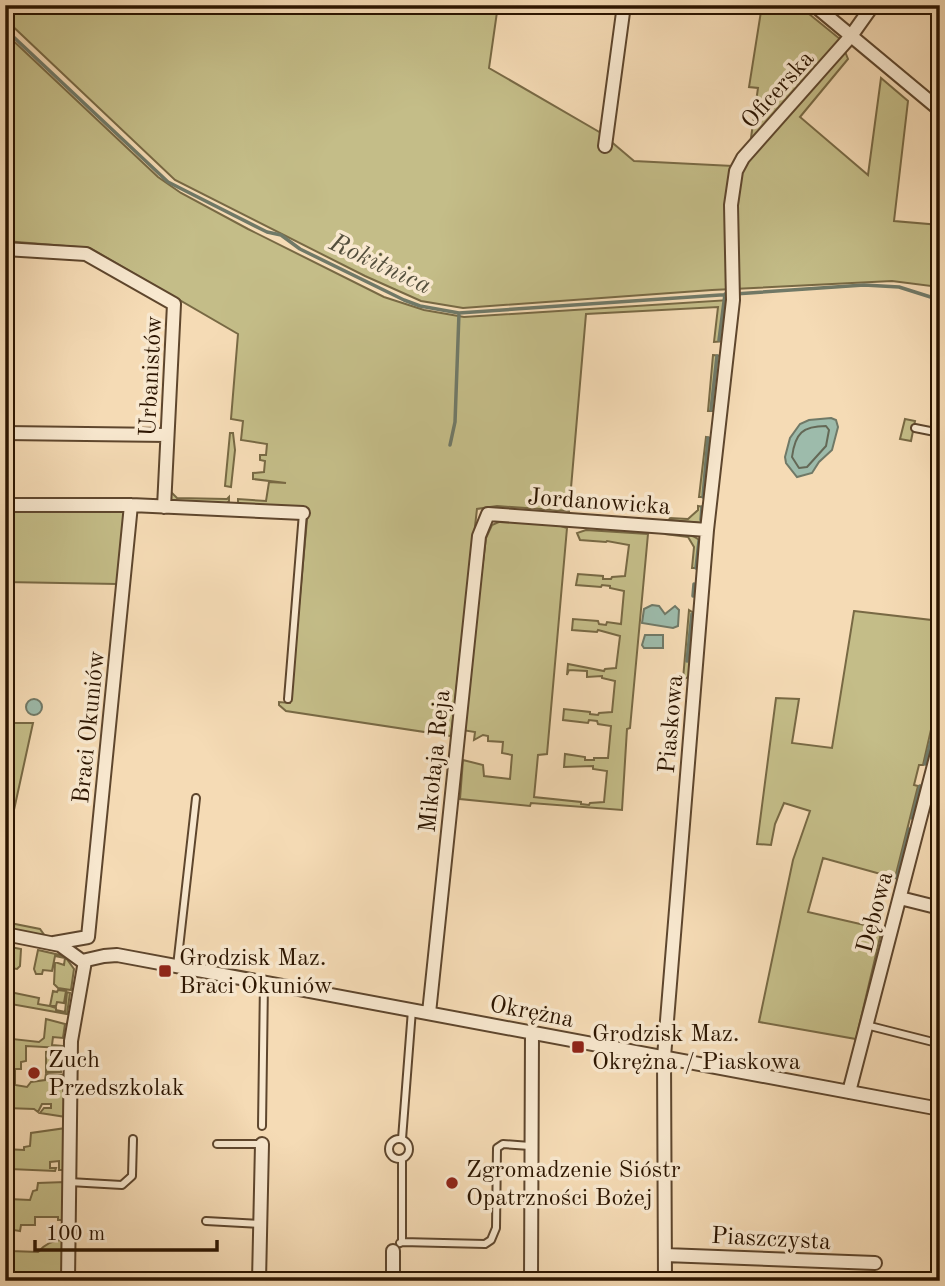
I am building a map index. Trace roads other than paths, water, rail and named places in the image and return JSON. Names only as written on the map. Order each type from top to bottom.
[{"type":"street","points":[[606,146],[624,5]]},
{"type":"street","points":[[814,5],[940,110]]},
{"type":"street","name":"Oficerska","points":[[736,171],[743,158],[851,36],[873,5]]},
{"type":"street","name":"Piaskowa","points":[[665,1281],[664,1057],[707,530],[733,294],[731,205],[736,171]]},
{"type":"street","name":"Urbanistów","points":[[5,249],[86,254],[174,304],[164,507]]},
{"type":"street","points":[[5,433],[167,435]]},
{"type":"street","points":[[5,505],[131,505],[303,513]]},
{"type":"street","name":"Braci Okuniów","points":[[87,940],[131,505]]},
{"type":"street","name":"Jordanowicka","points":[[488,514],[707,530]]},
{"type":"street","name":"Mikołaja Reja","points":[[429,1013],[479,536],[488,514]]},
{"type":"street","name":"Dębowa","points":[[849,1092],[939,748]]},
{"type":"street","points":[[900,898],[940,908]]},
{"type":"street","points":[[5,934],[54,943],[87,940]]},
{"type":"street","points":[[84,958],[73,946],[87,940]]},
{"type":"street","points":[[84,958],[97,951],[87,940]]},
{"type":"street","name":"Okrężna","points":[[87,940],[117,956]]},
{"type":"street","points":[[54,943],[84,958]]},
{"type":"street","name":"Okrężna","points":[[84,958],[117,956],[177,966],[940,1109]]},
{"type":"street","points":[[68,1281],[71,1041],[84,958]]},
{"type":"street","points":[[531,1281],[532,1032]]},
{"type":"street","points":[[260,1281],[262,1144]]},
{"type":"street","points":[[393,1281],[398,1246]]},
{"type":"street","name":"Piaszczysta","points":[[665,1255],[875,1264]]},
{"type":"lane","points":[[915,428],[940,433]]},
{"type":"lane","points":[[288,699],[303,513]]},
{"type":"lane","points":[[177,966],[196,798]]},
{"type":"lane","points":[[262,1126],[264,982]]},
{"type":"lane","points":[[402,1139],[412,1010]]},
{"type":"lane","points":[[866,1025],[937,1043]]},
{"type":"lane","points":[[69,1182],[122,1185],[132,1176],[133,1139]]},
{"type":"lane","points":[[402,1139],[408,1142],[408,1155],[402,1159],[395,1158],[389,1150],[392,1141],[402,1139]]},
{"type":"lane","points":[[217,1144],[262,1144]]},
{"type":"lane","points":[[402,1159],[398,1246],[485,1244],[491,1240],[496,1228],[497,1148],[503,1144],[530,1146]]},
{"type":"lane","points":[[206,1221],[261,1224]]},
{"type":"water","points":[[809,420],[836,420],[838,427],[832,450],[812,473],[797,477],[786,463],[790,438],[800,424]]},
{"type":"water","points":[[652,605],[659,606],[665,614],[675,606],[679,610],[678,626],[673,628],[642,623],[644,609]]},
{"type":"water","points":[[645,635],[663,635],[663,648],[644,648],[642,645]]},
{"type":"water","points":[[31,699],[37,699],[42,707],[40,713],[31,715],[26,710],[26,704]]},
{"type":"waterway","name":"Rokitnica","points":[[5,29],[168,182],[267,232],[281,235],[300,249],[420,306],[459,313],[864,285],[899,287],[940,300]]},
{"type":"waterway","points":[[719,340],[725,294]]},
{"type":"waterway","points":[[450,445],[455,422],[459,313]]},
{"type":"waterway","points":[[711,410],[717,356]]},
{"type":"waterway","points":[[703,497],[708,438]]},
{"type":"waterway","points":[[701,520],[702,507]]},
{"type":"waterway","points":[[696,568],[699,541]]},
{"type":"waterway","points":[[693,596],[694,584]]},
{"type":"waterway","points":[[687,661],[692,614]]},
{"type":"waterway","points":[[925,764],[940,706]]},
{"type":"waterway","points":[[912,818],[920,786]]},
{"type":"waterway","points":[[897,878],[909,829]]},
{"type":"place","name":"Grodzisk Maz. Braci Okuniów","points":[[165,971]]},
{"type":"place","name":"Grodzisk Maz. Okrężna / Piaskowa","points":[[578,1047]]},
{"type":"place","name":"Zuch Przedszkolak","points":[[34,1073]]},
{"type":"place","name":"Zgromadzenie Sióstr Opatrzności Bożej","points":[[452,1183]]}]
